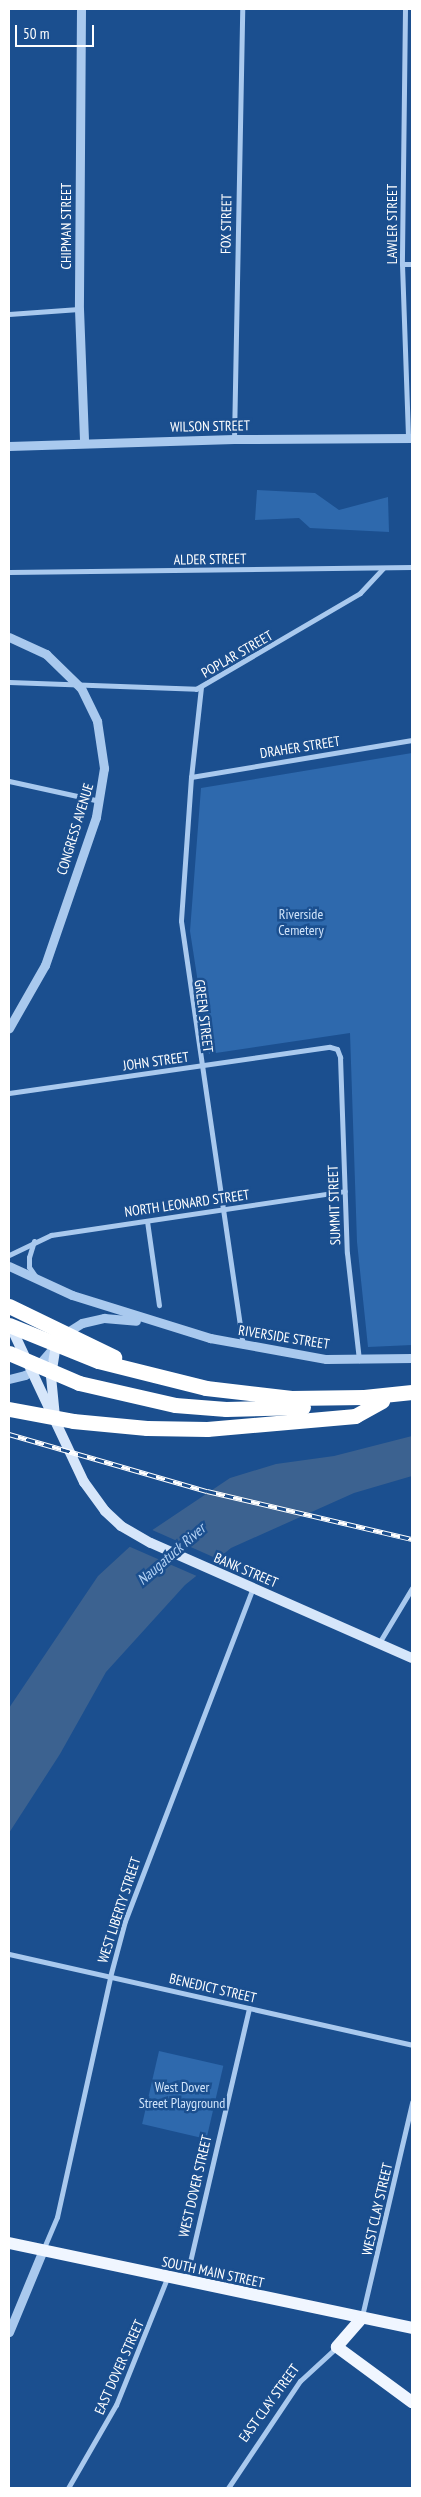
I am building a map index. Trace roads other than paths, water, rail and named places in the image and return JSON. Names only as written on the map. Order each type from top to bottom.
[{"type":"highway","points":[[9,1306],[77,1348]]},
{"type":"highway","points":[[10,1326],[180,1383],[234,1393],[290,1398],[410,1394]]},
{"type":"highway","points":[[9,1354],[79,1383],[175,1405],[226,1409],[382,1401],[410,1394]]},
{"type":"highway","points":[[12,1410],[73,1421],[147,1428],[271,1426],[355,1416],[382,1401]]},
{"type":"main road","points":[[9,1354],[10,1326]]},
{"type":"main road","name":"BANK STREET","points":[[10,1326],[56,1425],[97,1502],[113,1519],[137,1536],[412,1658]]},
{"type":"main road","points":[[56,1344],[51,1376],[56,1425]]},
{"type":"main road","name":"SOUTH MAIN STREET","points":[[9,2243],[185,2282],[412,2328]]},
{"type":"main road","name":"EAST CLAY STREET","points":[[337,2346],[361,2319]]},
{"type":"main road","points":[[337,2346],[412,2402]]},
{"type":"street","name":"CHIPMAN STREET","points":[[81,9],[79,309],[84,442]]},
{"type":"street","name":"FOX STREET","points":[[234,439],[242,9]]},
{"type":"street","name":"LAWLER STREET","points":[[405,9],[402,264],[410,439]]},
{"type":"street","points":[[402,264],[412,264]]},
{"type":"street","points":[[9,314],[79,309]]},
{"type":"street","name":"WILSON STREET","points":[[9,446],[84,442],[234,439],[410,439]]},
{"type":"street","name":"ALDER STREET","points":[[9,572],[412,567]]},
{"type":"street","name":"POPLAR STREET","points":[[9,682],[188,690],[201,688],[360,593],[383,568]]},
{"type":"street","name":"CONGRESS AVENUE","points":[[9,637],[46,654],[79,685],[94,712],[102,740],[104,768],[100,802],[45,965],[9,1028]]},
{"type":"street","name":"GREEN STREET","points":[[201,688],[190,777],[180,921],[199,1066],[243,1346]]},
{"type":"street","name":"DRAHER STREET","points":[[190,777],[412,740]]},
{"type":"street","points":[[9,780],[100,802]]},
{"type":"street","name":"JOHN STREET","points":[[9,1094],[330,1047],[337,1049]]},
{"type":"street","name":"SUMMIT STREET","points":[[337,1049],[340,1057],[345,1192],[359,1361]]},
{"type":"street","name":"NORTH LEONARD STREET","points":[[9,1255],[34,1241],[51,1235],[345,1192]]},
{"type":"street","points":[[147,1221],[159,1305]]},
{"type":"street","points":[[34,1241],[29,1257],[30,1267],[42,1282]]},
{"type":"street","name":"RIVERSIDE STREET","points":[[9,1266],[42,1282],[154,1323],[243,1346],[298,1355],[359,1361],[412,1358]]},
{"type":"street","name":"RIVERSIDE STREET","points":[[32,1372],[56,1344],[77,1325],[94,1319],[154,1323]]},
{"type":"street","points":[[9,1379],[32,1372]]},
{"type":"street","name":"WEST LIBERTY STREET","points":[[43,2250],[57,2217],[110,1977],[141,1875],[253,1588]]},
{"type":"street","points":[[379,1643],[412,1588]]},
{"type":"street","name":"BENEDICT STREET","points":[[9,1954],[412,2045]]},
{"type":"street","name":"WEST DOVER STREET","points":[[185,2282],[249,2008]]},
{"type":"street","name":"WEST CLAY STREET","points":[[361,2319],[370,2292],[412,2102]]},
{"type":"street","points":[[9,2332],[43,2250]]},
{"type":"street","name":"EAST DOVER STREET","points":[[68,2488],[116,2405],[168,2278]]},
{"type":"street","name":"EAST CLAY STREET","points":[[228,2488],[300,2380],[337,2346]]},
{"type":"water","name":"Naugatuck River","points":[[412,1436],[412,1476],[354,1493],[231,1548],[185,1585],[106,1672],[60,1754],[9,1833],[9,1708],[98,1576],[136,1541],[230,1478],[276,1464],[334,1456]]},
{"type":"railway","points":[[9,1434],[207,1491],[412,1539]]},
{"type":"park label","name":"Riverside Cemetery","points":[[301,922]]},
{"type":"park label","name":"West Dover Street Playground","points":[[182,2096]]}]
